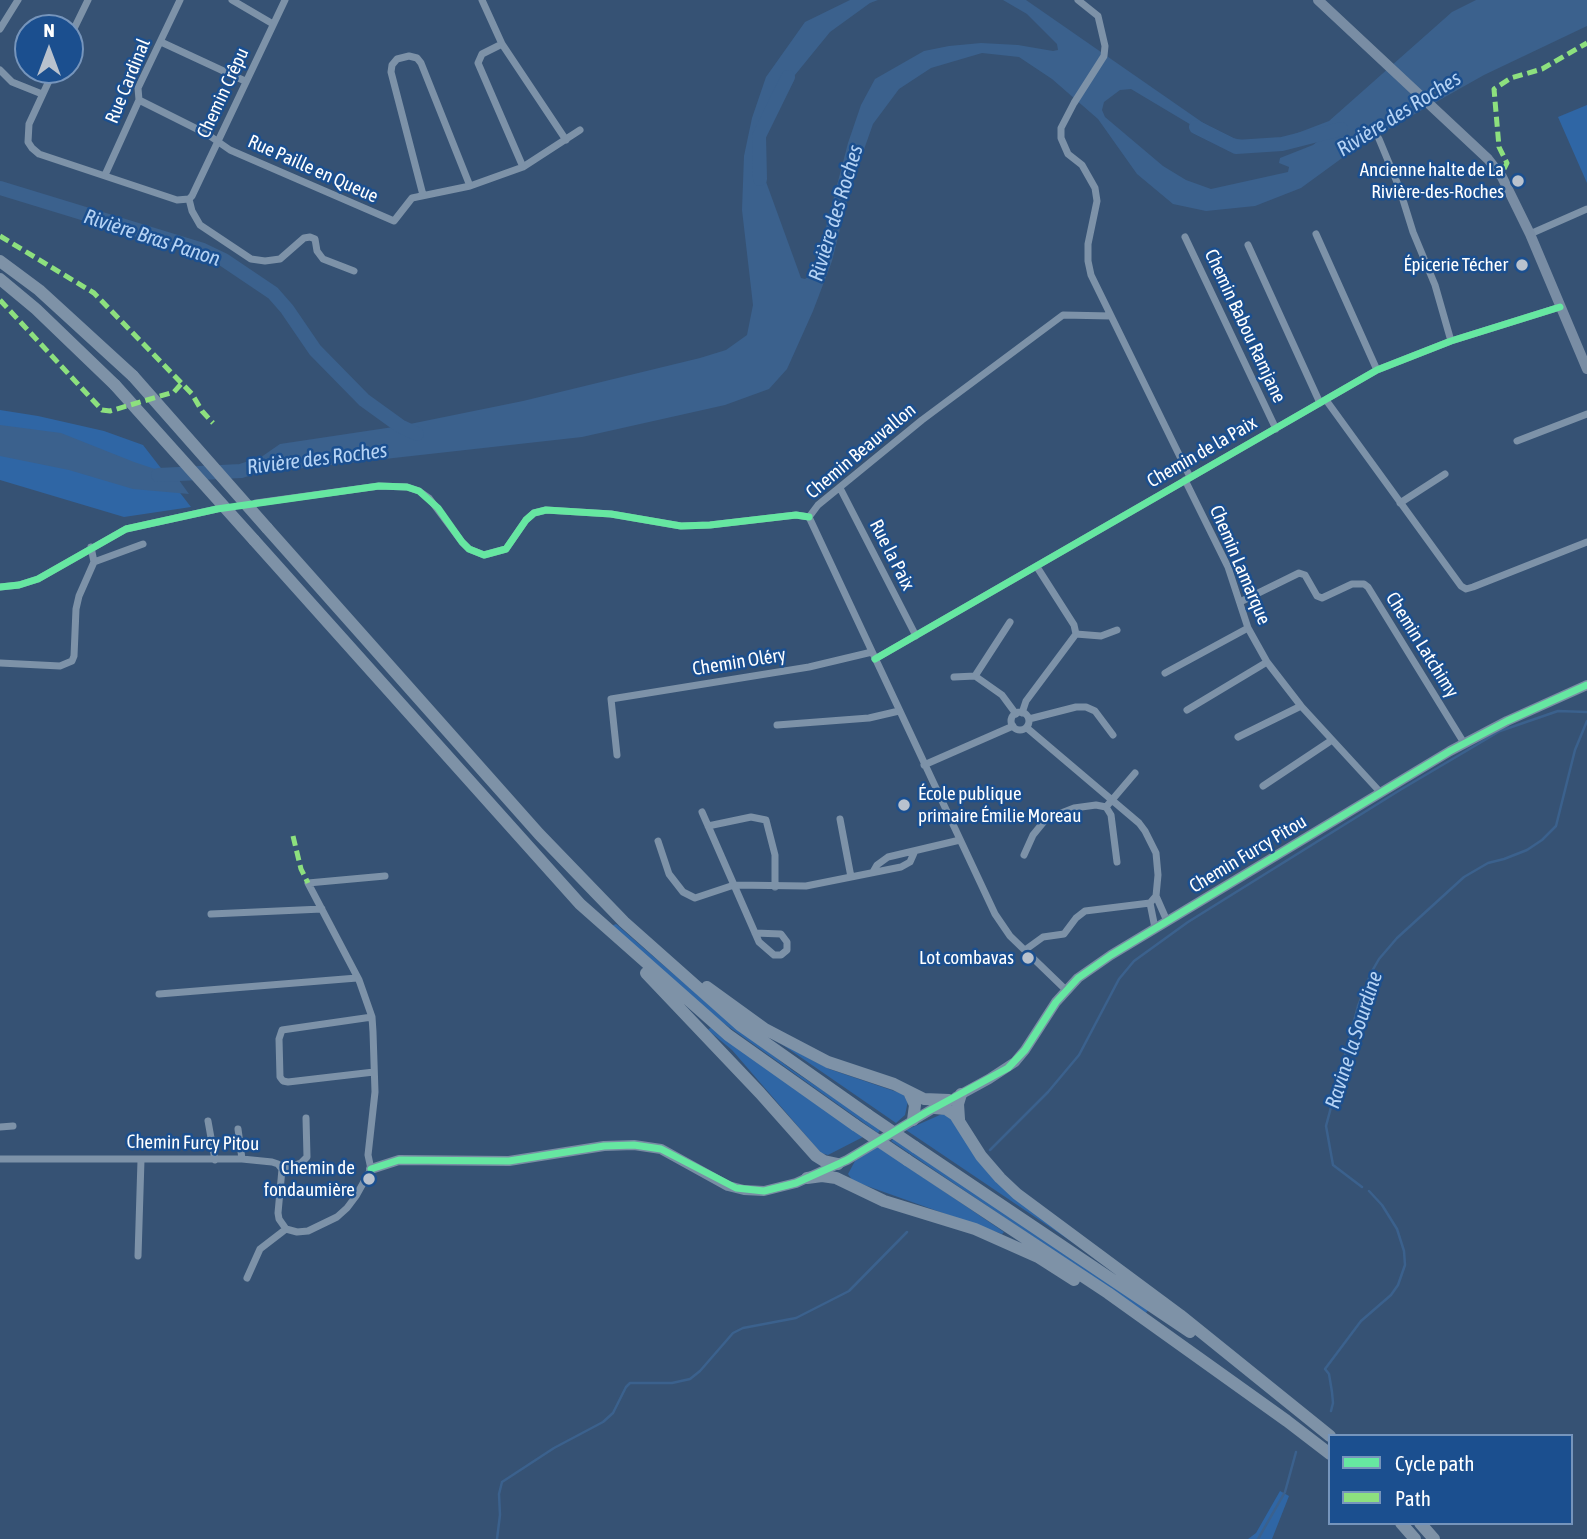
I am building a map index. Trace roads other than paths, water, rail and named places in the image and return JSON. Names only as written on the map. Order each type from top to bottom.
[{"type":"highway","points":[[0,261],[39,290],[133,376],[538,834],[624,922],[740,1025],[1261,1383]]},
{"type":"highway","points":[[0,279],[36,309],[115,385],[580,904],[810,1149],[824,1161],[843,1162],[846,1178],[862,1192]]},
{"type":"highway","points":[[580,904],[728,1035],[855,1125],[1108,1293],[1328,1452]]},
{"type":"highway","points":[[624,922],[732,1007],[765,1029],[828,1062],[894,1084],[924,1099],[955,1097],[959,1119]]},
{"type":"highway","points":[[909,1092],[915,1105],[913,1120]]},
{"type":"highway","points":[[935,1108],[951,1111],[959,1119],[981,1156],[1017,1194],[1180,1315],[1328,1434]]},
{"type":"highway","points":[[807,1178],[814,1163],[810,1149]]},
{"type":"highway","points":[[807,1178],[829,1176],[862,1192],[975,1229],[1038,1257],[1193,1355]]},
{"type":"highway","points":[[1403,1525],[1415,1539]]},
{"type":"highway","points":[[1422,1525],[1434,1539]]},
{"type":"street","points":[[0,29],[18,0]]},
{"type":"street","name":"Rue Cardinal","points":[[105,175],[139,100],[138,88],[180,0]]},
{"type":"street","points":[[232,0],[273,24]]},
{"type":"street","name":"Chemin Crêpu","points":[[189,199],[285,0]]},
{"type":"street","points":[[482,0],[502,44],[566,139]]},
{"type":"street","points":[[1078,0],[1098,16],[1103,29],[1104,56],[1074,103],[1061,128],[1060,138],[1068,154],[1082,165],[1095,188],[1097,201],[1088,244],[1091,275],[1187,478]]},
{"type":"street","points":[[1318,0],[1438,111],[1497,171],[1530,234],[1587,369]]},
{"type":"street","points":[[161,42],[245,82]]},
{"type":"street","points":[[502,44],[482,54],[478,63],[523,167]]},
{"type":"street","points":[[470,186],[421,63],[417,58],[409,56],[397,59],[391,72],[423,195],[470,186],[523,167],[580,130]]},
{"type":"street","points":[[0,70],[12,82],[42,94]]},
{"type":"street","points":[[47,84],[29,124],[28,142],[39,154],[177,200],[189,199],[200,225],[251,259],[280,259],[304,238],[310,237],[315,239],[317,251],[323,259],[354,271]]},
{"type":"street","points":[[139,100],[217,141]]},
{"type":"street","points":[[1379,139],[1435,285],[1451,341]]},
{"type":"street","name":"Rue Paille en Queue","points":[[217,141],[230,150],[390,221],[398,219],[408,201],[423,195]]},
{"type":"street","points":[[1530,234],[1587,209]]},
{"type":"street","points":[[1316,234],[1377,370]]},
{"type":"street","name":"Chemin Babou Ramjane","points":[[1185,237],[1276,429]]},
{"type":"street","points":[[1248,245],[1323,401],[1461,586],[1466,589],[1587,542]]},
{"type":"street","name":"Chemin de la Paix","points":[[874,655],[916,636],[1377,370],[1451,341],[1560,307]]},
{"type":"street","name":"Chemin Beauvallon","points":[[1067,991],[1010,936],[995,914],[808,517],[818,505],[922,420],[1063,315],[1111,316]]},
{"type":"street","points":[[1517,442],[1587,414]]},
{"type":"street","points":[[1400,503],[1444,474]]},
{"type":"street","name":"Chemin Lamarque","points":[[1187,478],[1228,567],[1248,628],[1267,662],[1301,706],[1381,793]]},
{"type":"street","points":[[256,503],[379,486],[407,487],[429,498],[462,542],[484,555],[506,549],[526,520],[534,513],[546,510],[611,514],[681,526],[796,515],[808,517]]},
{"type":"street","name":"Rue la Paix","points":[[839,488],[916,636]]},
{"type":"street","points":[[0,587],[38,579],[125,529],[217,509]]},
{"type":"street","points":[[94,562],[143,544]]},
{"type":"street","points":[[0,663],[60,666],[72,661],[75,656],[76,609],[94,562],[91,547]]},
{"type":"street","points":[[1022,715],[1026,701],[1076,634],[1074,625],[1037,567]]},
{"type":"street","name":"Chemin Latchimy","points":[[1240,603],[1299,573],[1305,575],[1317,596],[1322,598],[1352,584],[1364,584],[1464,743]]},
{"type":"street","points":[[975,676],[1010,622]]},
{"type":"street","points":[[1165,673],[1248,628]]},
{"type":"street","points":[[1076,634],[1101,636],[1118,630]]},
{"type":"street","name":"Chemin Oléry","points":[[617,755],[611,699],[874,655]]},
{"type":"street","points":[[1187,710],[1267,662]]},
{"type":"street","points":[[954,677],[975,676],[1002,695],[1022,715],[1027,728],[1139,823],[1150,838],[1158,864],[1156,896],[1167,921]]},
{"type":"street","name":"Chemin Furcy Pitou","points":[[371,1169],[376,1165],[399,1160],[517,1160],[634,1144],[661,1149],[736,1188],[773,1189],[807,1178],[843,1162],[1015,1062],[1056,1002],[1085,973],[1155,928],[1464,743],[1587,685]]},
{"type":"street","points":[[1238,737],[1301,706]]},
{"type":"street","points":[[1027,728],[1017,730],[1013,726],[1013,717],[1086,707],[1095,711],[1113,735]]},
{"type":"street","points":[[777,725],[869,718],[899,711]]},
{"type":"street","points":[[924,765],[1013,726]]},
{"type":"street","points":[[1263,786],[1332,740]]},
{"type":"street","points":[[1106,807],[1135,773]]},
{"type":"street","points":[[1024,855],[1033,835],[1046,819],[1074,808],[1096,805],[1106,807],[1111,815],[1117,862]]},
{"type":"street","points":[[702,812],[708,826],[734,885],[755,933],[759,942],[768,952],[778,956],[787,950],[787,942],[781,934],[755,933]]},
{"type":"street","points":[[708,826],[751,817],[766,820],[775,855],[775,887]]},
{"type":"street","points":[[841,819],[851,877]]},
{"type":"street","points":[[873,872],[877,865],[888,857],[960,840]]},
{"type":"street","points":[[658,841],[668,874],[689,896],[702,897],[734,885],[806,886],[851,877],[906,865],[914,853]]},
{"type":"street","points":[[247,1278],[256,1254],[286,1229],[308,1231],[337,1217],[356,1196],[371,1169],[368,1155],[374,1092],[372,1017],[357,978],[308,883],[385,876]]},
{"type":"street","points":[[1025,950],[1043,937],[1064,934],[1085,911],[1150,903],[1156,896]]},
{"type":"street","points":[[1150,903],[1155,928]]},
{"type":"street","points":[[211,914],[322,909]]},
{"type":"street","points":[[159,994],[357,978]]},
{"type":"street","points":[[372,1017],[282,1030],[279,1039],[280,1077],[288,1082],[374,1072]]},
{"type":"street","points":[[282,1169],[301,1163],[307,1157],[306,1118]]},
{"type":"street","points":[[208,1121],[215,1160]]},
{"type":"street","points":[[0,1127],[13,1126]]},
{"type":"street","points":[[238,1129],[242,1159]]},
{"type":"street","name":"Chemin Furcy Pitou","points":[[0,1159],[242,1159],[272,1162],[282,1169],[278,1213],[281,1224],[286,1229]]},
{"type":"street","points":[[138,1256],[141,1160]]},
{"type":"water","points":[[850,0],[878,0],[830,32],[777,97],[759,137],[761,168],[801,278],[805,279],[816,266],[848,143],[861,105],[875,79],[924,51],[949,46],[981,43],[1058,50],[1057,44],[1027,14],[1003,0],[1026,0],[1222,136],[1253,142],[1287,137],[1329,121],[1452,12],[1476,0],[1587,0],[1587,26],[1484,75],[1406,119],[1349,153],[1301,188],[1255,206],[1206,211],[1173,204],[1137,174],[1098,119],[1052,79],[1019,57],[982,53],[931,68],[899,89],[873,124],[850,189],[832,261],[813,311],[787,369],[769,389],[725,405],[582,437],[286,470],[241,471],[280,444],[400,426],[523,401],[700,358],[726,350],[747,335],[753,305],[742,210],[744,156],[752,118],[766,77],[805,22]],"holes":[[[1131,89],[1198,129],[1236,147],[1264,148],[1320,131],[1324,136],[1313,145],[1280,158],[1279,163],[1289,167],[1288,172],[1211,189],[1186,180],[1163,166],[1105,117],[1102,110],[1104,102],[1120,90]]]},
{"type":"water","points":[[0,425],[61,433],[176,476],[189,494],[133,489],[69,470],[0,456]]},
{"type":"waterway","points":[[760,179],[759,136],[788,77]]},
{"type":"waterway","points":[[1196,127],[1236,147],[1282,144],[1341,129]]},
{"type":"waterway","name":"Rivière Bras Panon","points":[[0,188],[203,250],[224,260],[273,293],[315,350],[364,400],[400,426],[417,434]]},
{"type":"waterway","name":"Rivière des Roches","points":[[158,475],[241,471],[256,466]]},
{"type":"waterway","points":[[990,1150],[1048,1092],[1079,1055],[1119,979],[1134,961],[1188,922],[1500,731],[1558,711],[1587,712]]},
{"type":"waterway","name":"Ravine la Sourdine","points":[[1362,1187],[1333,1165],[1326,1126],[1358,1006],[1371,973],[1397,938],[1464,877],[1488,863],[1527,850],[1556,826],[1575,750],[1587,721]]},
{"type":"waterway","name":"Ravine la Sourdine","points":[[1331,1411],[1332,1392],[1329,1374],[1325,1369],[1361,1321],[1391,1295],[1398,1285],[1405,1265],[1397,1229],[1382,1205],[1369,1191]]},
{"type":"waterway","points":[[497,1539],[502,1482],[554,1448],[603,1422],[613,1413],[630,1383],[672,1383],[690,1379],[733,1333],[743,1328],[796,1318],[849,1291],[907,1232]]},
{"type":"waterway","name":"Ravine la Sourdine","points":[[1258,1539],[1285,1492],[1296,1452]]},
{"type":"place","name":"Ancienne halte de La Rivière-des-Roches","points":[[1518,181]]},
{"type":"place","name":"Épicerie Técher","points":[[1522,265]]},
{"type":"place","name":"École publique primaire Émilie Moreau","points":[[904,805]]},
{"type":"place","name":"Lot combavas","points":[[1028,958]]},
{"type":"place","name":"Chemin de fondaumière","points":[[369,1179]]}]
